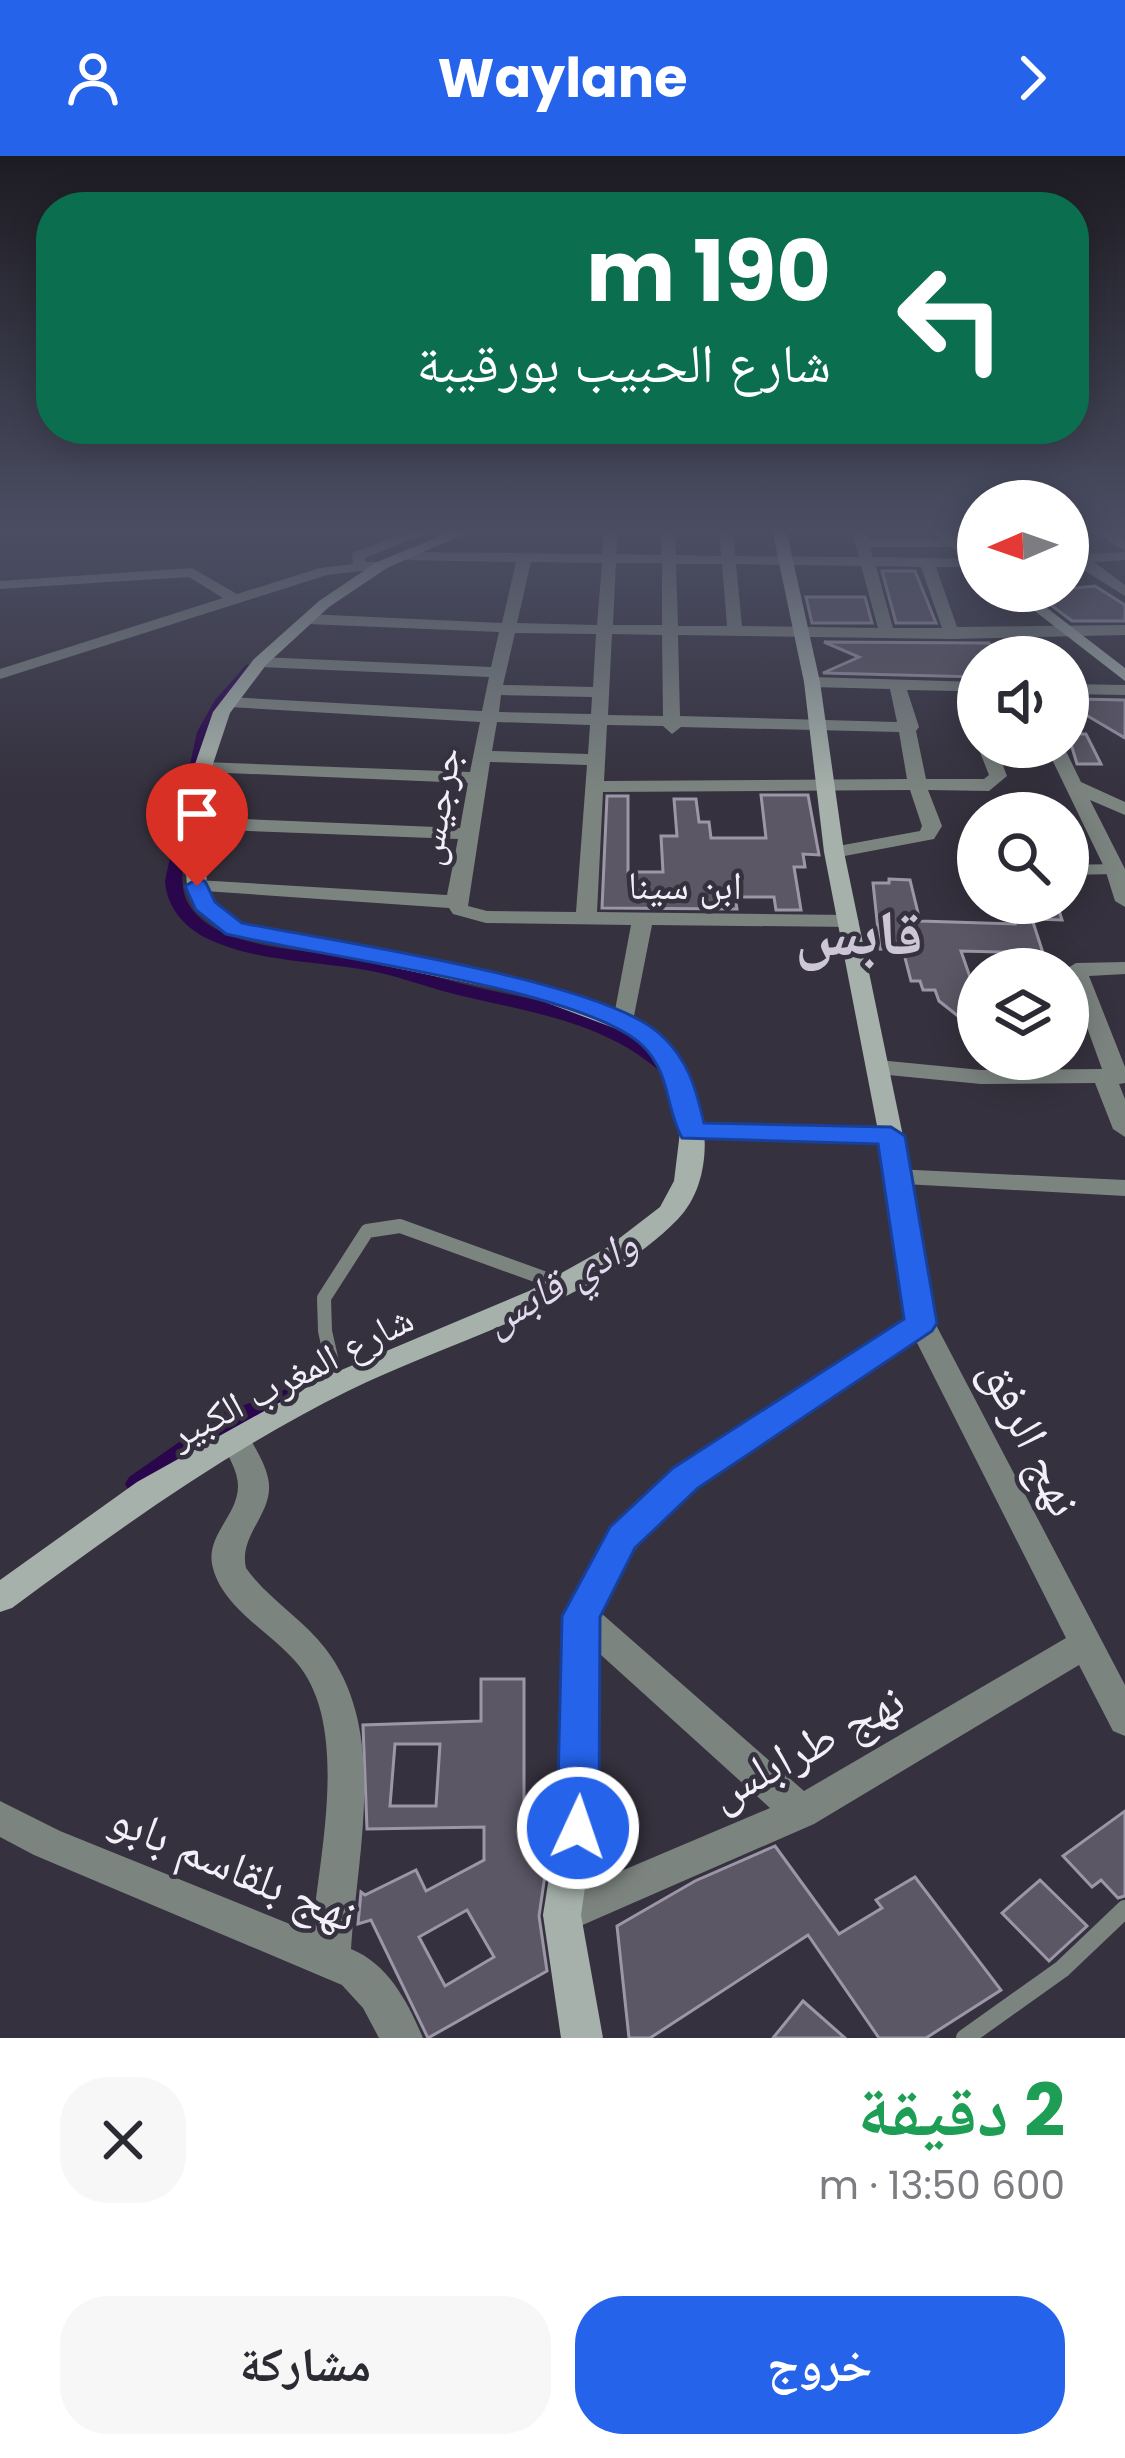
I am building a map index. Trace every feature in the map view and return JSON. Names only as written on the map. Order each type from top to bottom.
[{"type":"street","points":[[0,674],[178,617]]},
{"type":"street","points":[[312,617],[260,662],[225,707],[202,767],[195,823],[197,886],[456,902]]},
{"type":"street","name":"جرجيس","points":[[511,617],[456,902],[460,910],[472,915],[521,918]]},
{"type":"street","points":[[586,920],[608,617]]},
{"type":"street","points":[[669,617],[672,726]]},
{"type":"street","points":[[734,617],[735,631]]},
{"type":"street","points":[[582,2038],[562,1915],[582,1782],[577,1664],[581,1616],[603,1568],[648,1509],[685,1478],[921,1323],[891,1136],[834,852],[824,727],[797,617]]},
{"type":"street","points":[[883,617],[887,633]]},
{"type":"street","points":[[946,617],[952,634]]},
{"type":"street","points":[[1051,617],[1125,676]]},
{"type":"street","points":[[308,620],[509,628],[952,634],[1010,640],[1125,630]]},
{"type":"street","points":[[260,662],[603,692]]},
{"type":"street","points":[[812,682],[957,686]]},
{"type":"street","points":[[834,852],[927,835],[932,826],[917,785],[910,728],[897,684]]},
{"type":"street","points":[[1089,689],[1125,689]]},
{"type":"street","points":[[225,707],[488,721],[910,728]]},
{"type":"street","points":[[484,756],[597,760]]},
{"type":"street","points":[[202,767],[479,778]]},
{"type":"street","points":[[595,786],[994,784],[995,768]]},
{"type":"street","points":[[1064,768],[1075,792]]},
{"type":"street","points":[[1071,784],[1125,811]]},
{"type":"street","points":[[1089,817],[1125,811]]},
{"type":"street","points":[[1089,822],[1118,871],[1125,901]]},
{"type":"street","points":[[195,823],[469,834]]},
{"type":"street","name":"شارع المغرب الكبير","points":[[0,1598],[148,1491],[337,1384],[562,1285],[617,1252],[670,1212],[687,1181],[692,1132],[680,1079],[650,1038],[624,1021],[532,990],[234,929],[205,905],[197,886]]},
{"type":"street","name":"ابن سينا","points":[[521,918],[848,921]]},
{"type":"street","points":[[624,1021],[642,921]]},
{"type":"street","points":[[1125,968],[1076,970],[1116,1077],[1125,1130]]},
{"type":"street","points":[[878,1067],[981,1077],[1116,1077]]},
{"type":"street","points":[[692,1132],[891,1136]]},
{"type":"street","points":[[896,1178],[1125,1188]]},
{"type":"street","name":"نهج الرفق","points":[[921,1323],[1125,1720]]},
{"type":"street","points":[[237,1443],[255,1482],[251,1502],[229,1543],[226,1555],[231,1574],[304,1645],[340,1711],[344,1755],[330,1960]]},
{"type":"street","points":[[581,1616],[801,1812]]},
{"type":"street","name":"نهج طرابلس","points":[[562,1915],[801,1812],[1085,1644]]},
{"type":"street","name":"نهج بلقاسم بابو","points":[[0,1818],[47,1843],[356,1971],[377,1994],[402,2038]]},
{"type":"lane","points":[[337,1384],[325,1331],[324,1298],[367,1231],[400,1226],[562,1285]]},
{"type":"lane","points":[[965,2038],[1062,1969],[1125,1909]]},
{"type":"building","points":[[811,617],[870,617],[872,623],[812,623]]},
{"type":"building","points":[[894,617],[934,617],[936,623],[896,623]]},
{"type":"building","points":[[1067,617],[1125,617],[1125,621],[1072,621]]},
{"type":"building","points":[[824,642],[957,643],[957,676],[823,673],[859,657]]},
{"type":"building","points":[[1089,699],[1125,700],[1125,738],[1089,717]]},
{"type":"building","points":[[1089,740],[1101,764],[1089,764]]},
{"type":"building","points":[[761,795],[808,795],[819,855],[803,854],[805,867],[794,867],[801,910],[776,910],[774,897],[735,897],[737,909],[602,908],[607,796],[628,796],[628,872],[663,872],[661,836],[677,836],[674,799],[696,799],[699,822],[709,822],[711,838],[766,838]]},
{"type":"building","points":[[889,879],[910,880],[920,921],[1034,924],[1041,948],[957,948],[957,1015],[939,1001],[935,990],[923,990],[920,981],[911,981],[903,950],[880,949],[873,883],[889,883]]},
{"type":"building","points":[[481,1679],[524,1679],[524,1836],[533,1831],[545,1875],[539,1916],[547,1971],[428,2038],[371,1920],[358,1924],[361,1892],[365,1895],[416,1870],[426,1891],[484,1860],[484,1827],[367,1829],[363,1725],[481,1721]],"holes":[[[395,1744],[440,1744],[436,1806],[390,1806]],[[467,1910],[494,1957],[445,1986],[419,1937]]]},
{"type":"building","points":[[1125,1811],[1125,1896],[1118,1898],[1101,1880],[1092,1887],[1063,1856]]},
{"type":"building","points":[[775,1846],[839,1934],[882,1908],[876,1900],[915,1877],[1001,1990],[926,2038],[879,2038],[808,1935],[650,2038],[629,2038],[617,1926],[695,1881]]},
{"type":"building","points":[[1040,1880],[1087,1926],[1049,1961],[1002,1913]]},
{"type":"building","points":[[803,2001],[845,2038],[773,2038]]},
{"type":"waterway","name":"وادي قابس","points":[[252,667],[220,703],[200,748],[174,881],[178,902],[191,919],[210,932],[260,949],[373,965],[576,1017],[633,1040],[676,1076]]},
{"type":"waterway","name":"وادي قابس","points":[[139,1484],[227,1422],[326,1383]]},
{"type":"district","name":"قابس","points":[[859,933]]},
{"type":"route","points":[[197,886],[205,905],[234,929],[532,990],[624,1021],[650,1038],[671,1062],[680,1079],[692,1132],[891,1136],[921,1323],[685,1478],[622,1538],[581,1616],[578,1828]]}]
